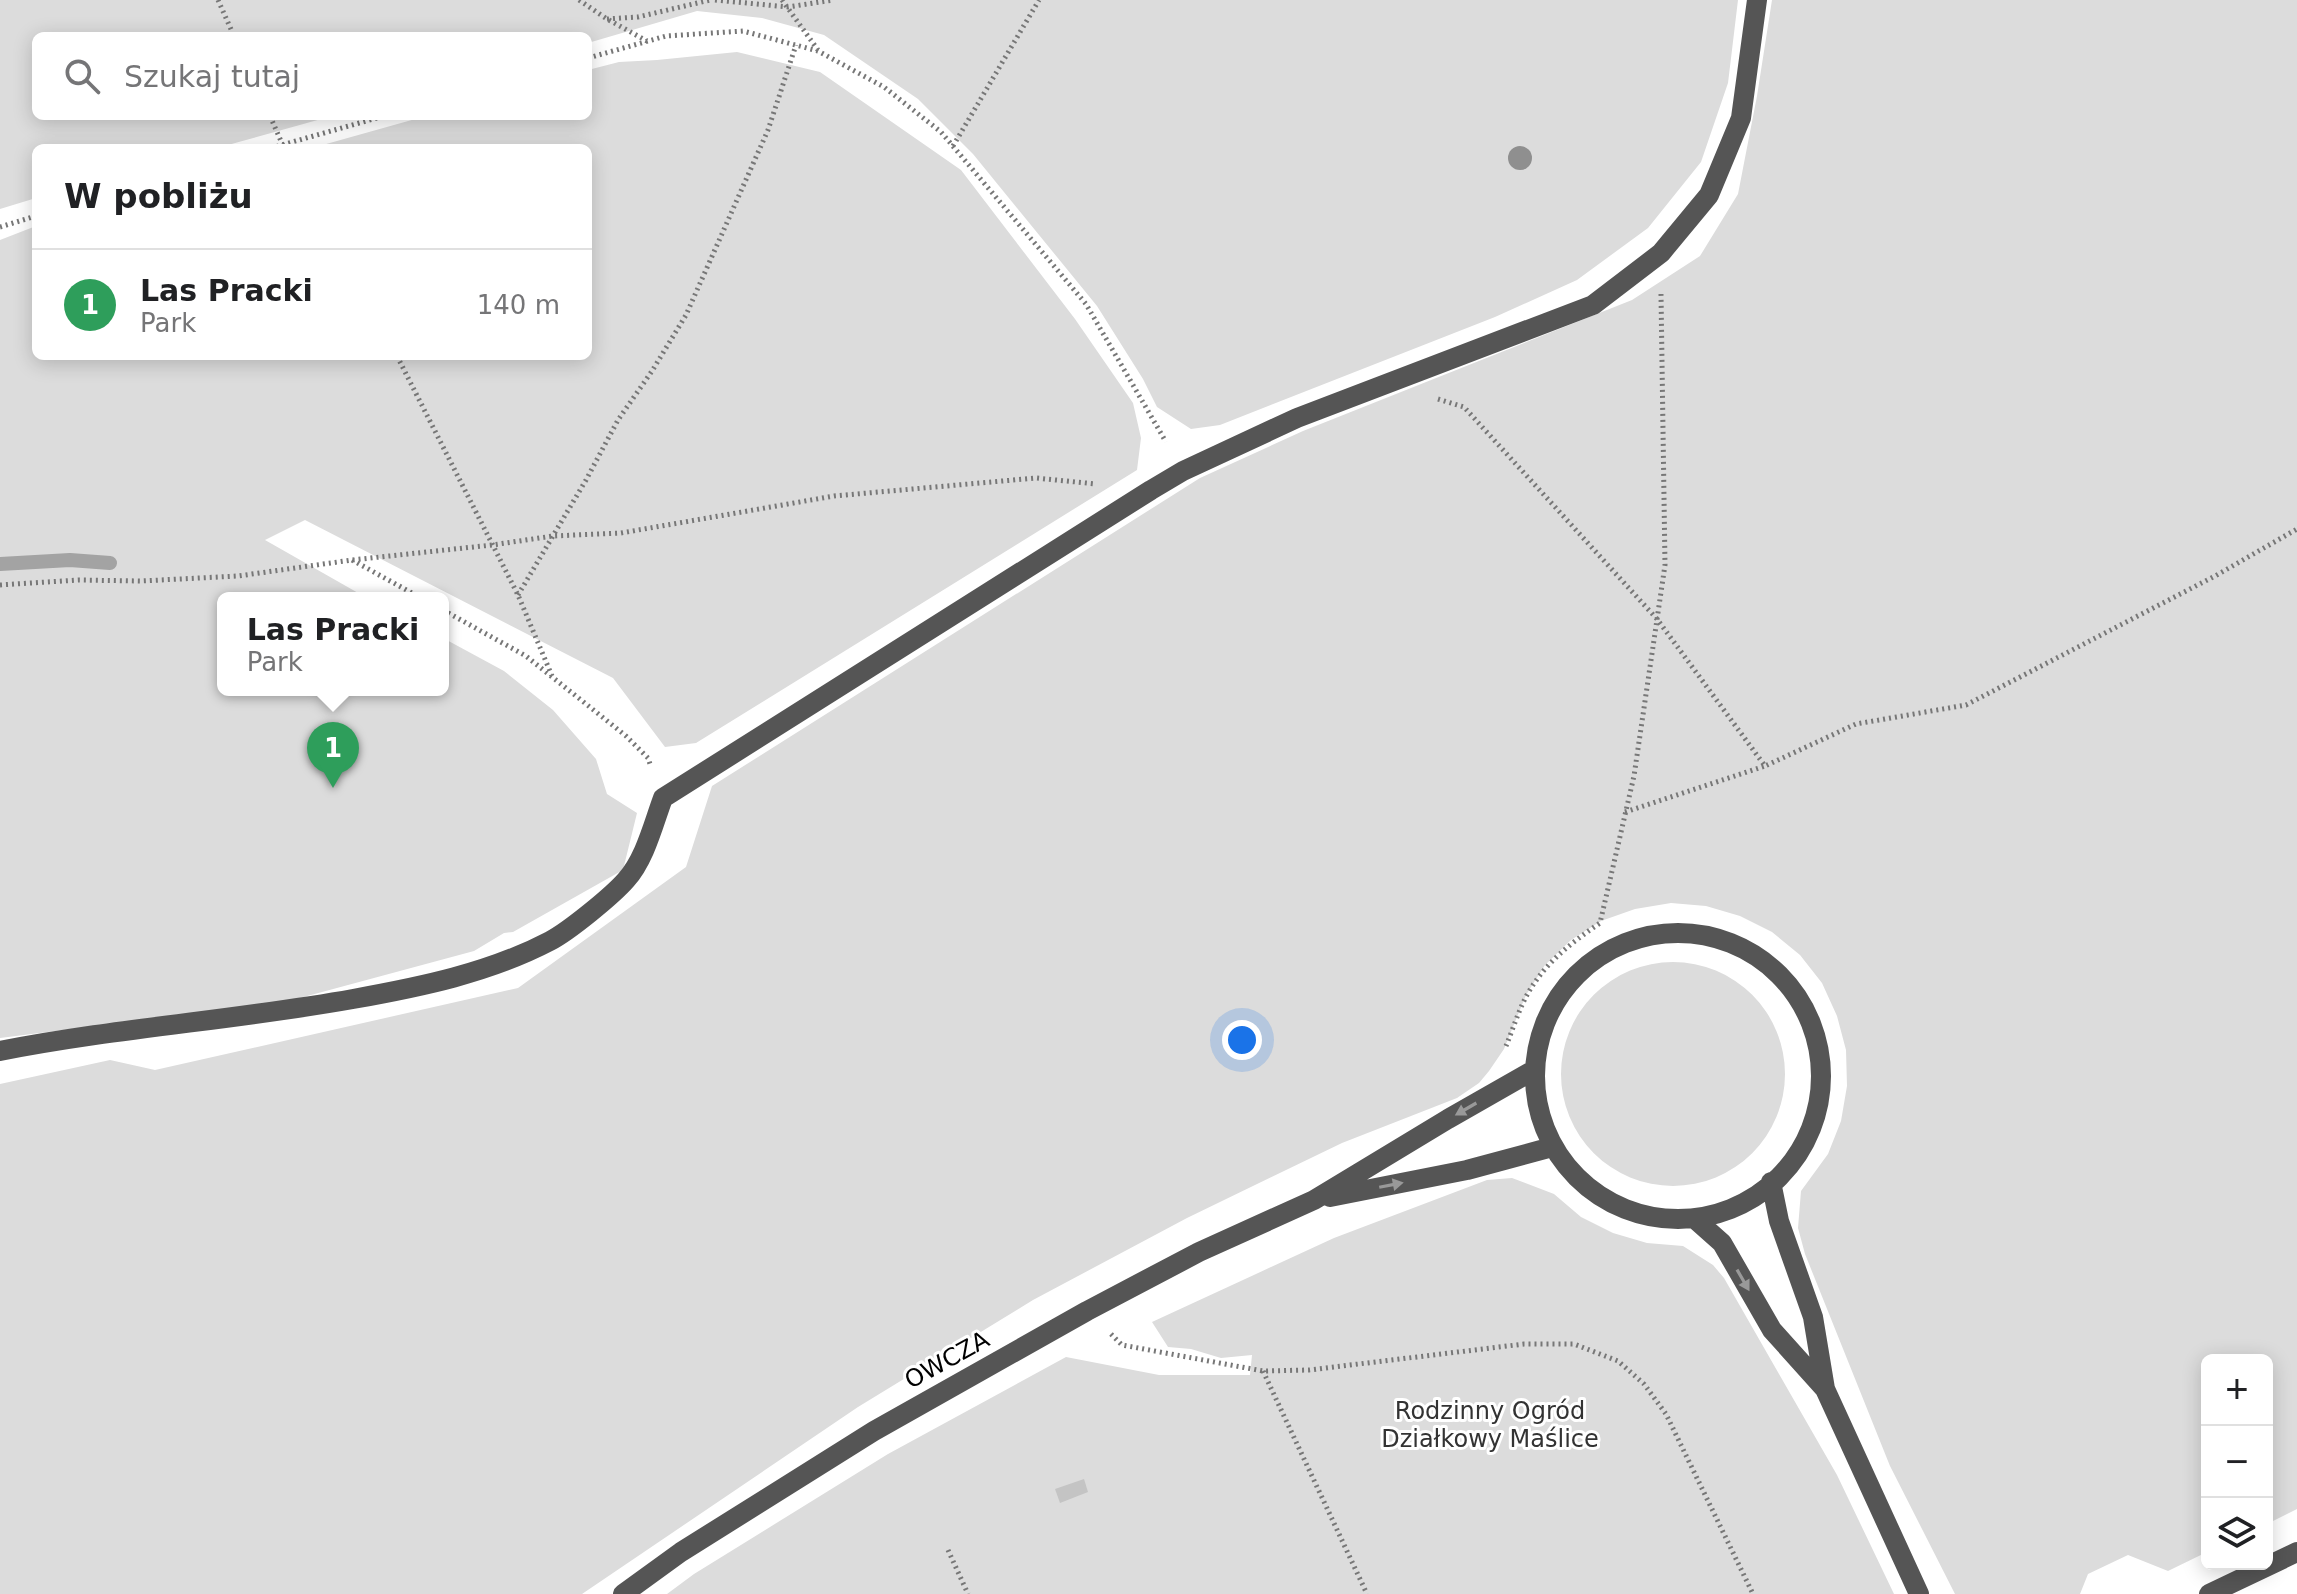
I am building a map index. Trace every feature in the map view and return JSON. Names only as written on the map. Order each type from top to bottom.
[{"type":"street","points":[[0,1051],[52,1041],[320,1005],[425,986],[503,961],[552,940],[627,879],[642,853],[663,798],[1151,490],[1183,471],[1297,418],[1593,305],[1661,253],[1709,195],[1741,118],[1757,0]]},
{"type":"street","points":[[1694,933],[1739,946],[1778,972],[1806,1009],[1820,1054],[1820,1101],[1804,1145],[1771,1182],[1738,1207],[1695,1219],[1653,1218],[1613,1205],[1578,1180],[1552,1147],[1538,1110],[1534,1070],[1544,1025],[1568,984],[1603,953],[1647,936],[1694,933]]},
{"type":"street","name":"OWCZA","points":[[623,1594],[681,1552],[874,1431],[1199,1252],[1314,1200],[1534,1070]]},
{"type":"street","name":"OWCZA","points":[[1314,1200],[1467,1170],[1552,1147]]},
{"type":"street","points":[[1771,1182],[1779,1221],[1813,1317],[1825,1389],[1919,1594]]},
{"type":"street","points":[[1695,1219],[1722,1243],[1772,1330],[1825,1389]]},
{"type":"street","points":[[2209,1594],[2297,1552]]},
{"type":"path","points":[[218,0],[232,32]]},
{"type":"path","points":[[579,0],[647,41]]},
{"type":"path","points":[[607,19],[638,17],[713,0],[788,7],[833,0]]},
{"type":"path","points":[[782,0],[818,51]]},
{"type":"path","points":[[953,146],[1039,0]]},
{"type":"path","points":[[592,57],[666,36],[743,31],[818,51],[884,87],[941,132],[1086,304],[1183,471]]},
{"type":"path","points":[[518,595],[618,420],[686,315],[768,130],[796,45]]},
{"type":"path","points":[[272,120],[283,144]]},
{"type":"path","points":[[291,144],[371,120]]},
{"type":"path","points":[[0,227],[32,217]]},
{"type":"path","points":[[1505,1049],[1527,995],[1546,965],[1600,923],[1634,776],[1665,565],[1661,253]]},
{"type":"path","points":[[399,360],[518,595],[552,676]]},
{"type":"path","points":[[1388,383],[1464,407],[1657,619],[1765,766]]},
{"type":"path","points":[[0,585],[238,576],[553,536],[621,533],[834,496],[1036,478],[1151,490]]},
{"type":"path","points":[[1625,812],[1765,766],[1856,724],[1966,705],[2215,576],[2297,529]]},
{"type":"path","points":[[352,560],[410,592]]},
{"type":"path","points":[[449,613],[526,656],[626,736],[648,758],[663,798]]},
{"type":"path","points":[[1087,1311],[1122,1345],[1263,1371],[1309,1370],[1524,1344],[1574,1344],[1618,1361],[1644,1384],[1666,1414],[1753,1594]]},
{"type":"path","points":[[1263,1371],[1367,1594]]},
{"type":"path","points":[[948,1550],[968,1594]]},
{"type":"green space","points":[[0,0],[1738,0],[1728,83],[1701,162],[1648,228],[1577,280],[1495,317],[1220,425],[1191,429],[1157,407],[1097,306],[973,154],[918,99],[824,35],[762,18],[697,11],[592,42],[592,32],[32,32],[32,120],[318,120],[231,144],[32,144],[32,199],[0,209]]},
{"type":"green space","points":[[1772,0],[2297,0],[2297,1509],[2273,1521],[2273,1354],[2201,1354],[2201,1555],[2168,1571],[2128,1555],[2088,1574],[2080,1594],[1955,1594],[1890,1466],[1805,1254],[1798,1228],[1801,1191],[1828,1154],[1841,1121],[1847,1086],[1846,1050],[1837,1016],[1822,983],[1800,955],[1772,932],[1740,916],[1706,906],[1671,903],[1635,909],[1601,921],[1571,940],[1545,965],[1526,995],[1504,1049],[1489,1071],[1479,1083],[1457,1098],[1342,1143],[1187,1218],[1033,1300],[858,1407],[582,1594],[0,1594],[0,1084],[110,1060],[155,1070],[518,988],[686,867],[712,786],[1200,478],[1303,431],[1632,300],[1700,256],[1738,194]]},
{"type":"green space","points":[[737,52],[820,72],[961,170],[1075,319],[1133,403],[1141,438],[1137,470],[696,743],[665,747],[613,678],[305,520],[265,540],[356,592],[217,592],[217,696],[449,696],[449,641],[504,671],[553,710],[596,759],[607,794],[637,813],[623,870],[474,951],[285,1002],[0,1038],[0,240],[32,228],[32,360],[592,360],[592,144],[326,144],[412,120],[592,120],[592,69],[619,62]]},
{"type":"green space","points":[[1673,962],[1695,964],[1716,971],[1752,995],[1776,1031],[1783,1052],[1783,1096],[1776,1117],[1752,1153],[1716,1177],[1695,1184],[1673,1186],[1651,1184],[1630,1177],[1594,1153],[1570,1117],[1563,1096],[1561,1074],[1563,1052],[1570,1031],[1594,995],[1630,971],[1651,964]]},
{"type":"green space","name":"Rodzinny Ogród Działkowy Maślice","points":[[1512,1178],[1554,1194],[1581,1217],[1613,1233],[1647,1243],[1683,1246],[1713,1265],[1724,1278],[1837,1475],[1894,1594],[667,1594],[694,1574],[888,1454],[1066,1357],[1159,1375],[1250,1375],[1252,1355],[1221,1358],[1191,1349],[1168,1347],[1152,1322],[1334,1238],[1487,1180]]},
{"type":"building","points":[[1084,1479],[1088,1492],[1060,1503],[1055,1489]]},
{"type":"waterway","points":[[0,564],[70,560],[110,563]]},
{"type":"place","name":"Las Pracki","points":[[333,788]]}]
